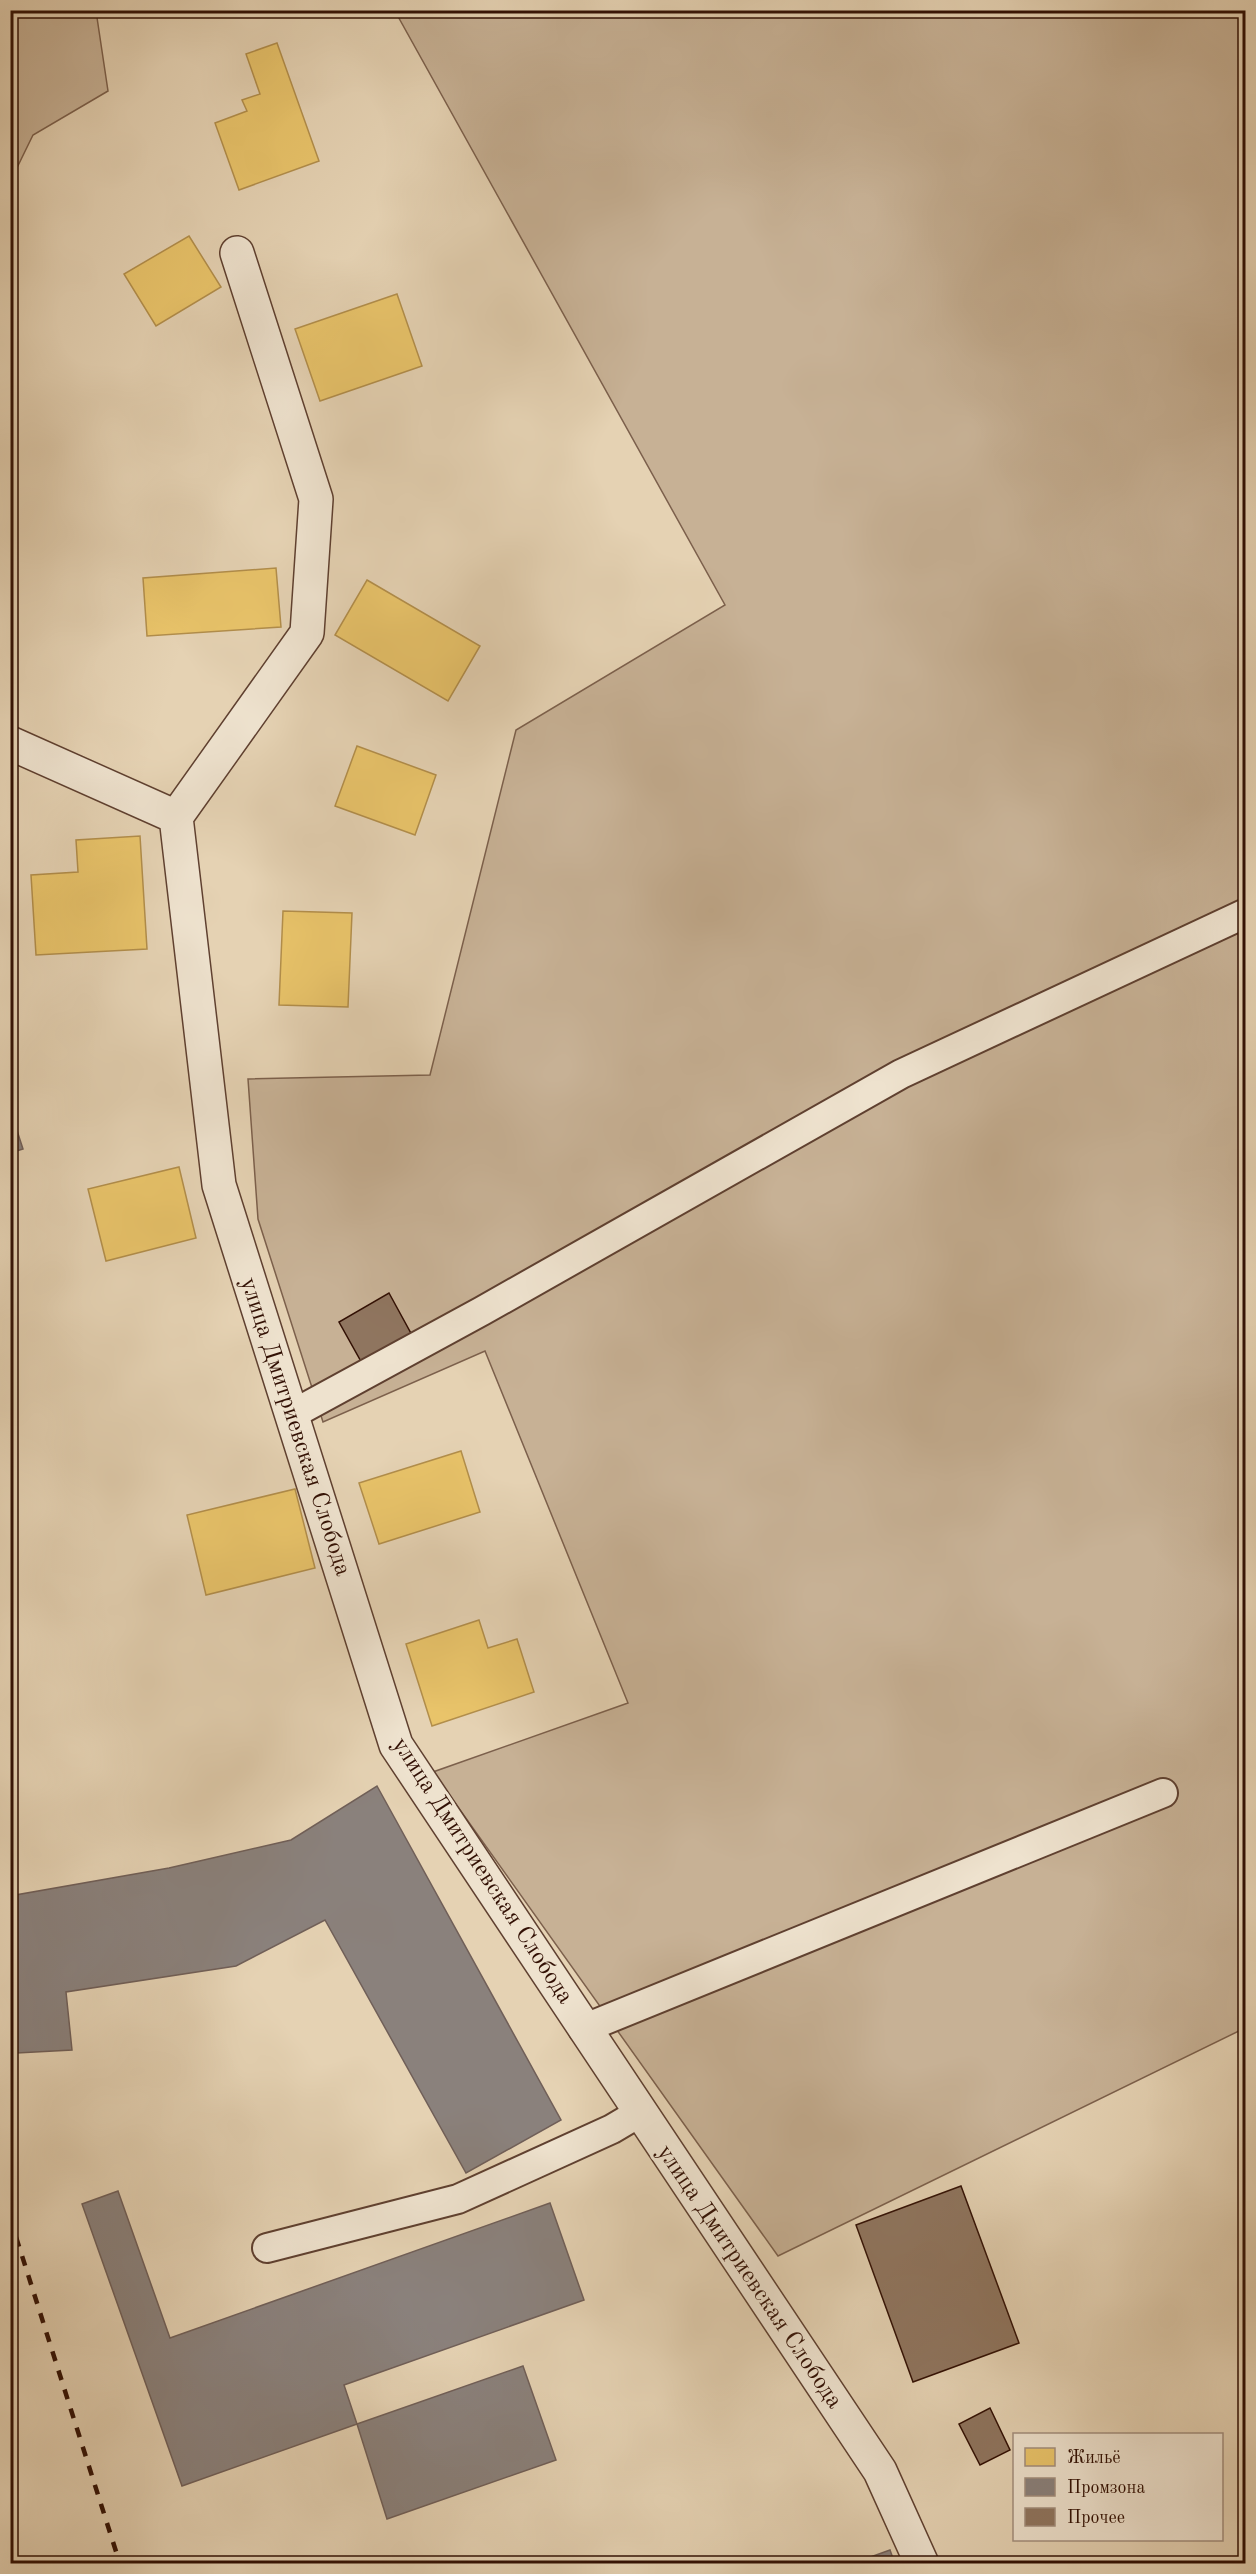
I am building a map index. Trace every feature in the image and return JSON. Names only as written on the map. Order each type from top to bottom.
[{"type":"street","points":[[10,743],[176,818],[307,633],[316,499],[237,253]]},
{"type":"street","name":"улица Дмитриевская Слобода","points":[[176,818],[219,1185],[396,1745],[583,2029],[880,2471],[922,2564]]},
{"type":"lane","points":[[291,1415],[492,1305],[901,1074],[1245,913]]},
{"type":"lane","points":[[583,2029],[1163,1792]]},
{"type":"lane","points":[[267,2248],[458,2199],[612,2129],[639,2113]]},
{"type":"shaded area","points":[[11,10],[96,11],[108,91],[33,135],[11,180]]},
{"type":"shaded area","points":[[395,11],[1245,11],[1245,2028],[778,2256],[433,1772],[628,1703],[485,1351],[323,1422],[258,1219],[248,1079],[430,1075],[516,730],[725,605]]},
{"type":"building: Жильё","points":[[277,43],[319,161],[239,190],[215,123],[247,111],[242,100],[260,94],[246,54]]},
{"type":"building: Жильё","points":[[189,236],[221,287],[156,326],[124,274]]},
{"type":"building: Жильё","points":[[397,294],[422,366],[320,401],[295,329]]},
{"type":"building: Жильё","points":[[276,568],[281,627],[147,636],[143,578]]},
{"type":"building: Жильё","points":[[367,580],[480,646],[448,701],[335,635]]},
{"type":"building: Жильё","points":[[357,746],[436,775],[415,835],[335,806]]},
{"type":"building: Жильё","points":[[140,836],[147,949],[36,955],[31,875],[78,872],[76,840]]},
{"type":"building: Жильё","points":[[283,911],[352,913],[348,1007],[279,1005]]},
{"type":"building: Жильё","points":[[179,1167],[196,1238],[106,1261],[88,1189]]},
{"type":"building: Жильё","points":[[461,1451],[480,1512],[379,1544],[359,1483]]},
{"type":"building: Жильё","points":[[295,1489],[315,1568],[206,1595],[187,1515]]},
{"type":"building: Жильё","points":[[479,1620],[488,1648],[517,1639],[534,1692],[432,1726],[406,1644]]},
{"type":"building: Промзона","points":[[10,1109],[23,1149],[10,1153]]},
{"type":"building: Промзона","points":[[377,1786],[561,2120],[466,2173],[325,1920],[236,1966],[66,1992],[72,2050],[17,2053],[10,2013],[10,1896],[169,1868],[291,1840]]},
{"type":"building: Промзона","points":[[118,2191],[170,2338],[550,2203],[584,2300],[344,2385],[357,2424],[182,2486],[82,2204]]},
{"type":"building: Промзона","points":[[523,2366],[556,2460],[387,2519],[357,2424]]},
{"type":"building: Промзона","points":[[890,2550],[895,2564],[851,2564]]},
{"type":"building: Прочее","points":[[389,1293],[413,1337],[363,1365],[339,1322]]},
{"type":"building: Прочее","points":[[961,2186],[1019,2343],[913,2382],[856,2225]]},
{"type":"building: Прочее","points":[[990,2408],[1010,2450],[980,2465],[959,2424]]},
{"type":"railway","points":[[10,2218],[120,2564]]}]
